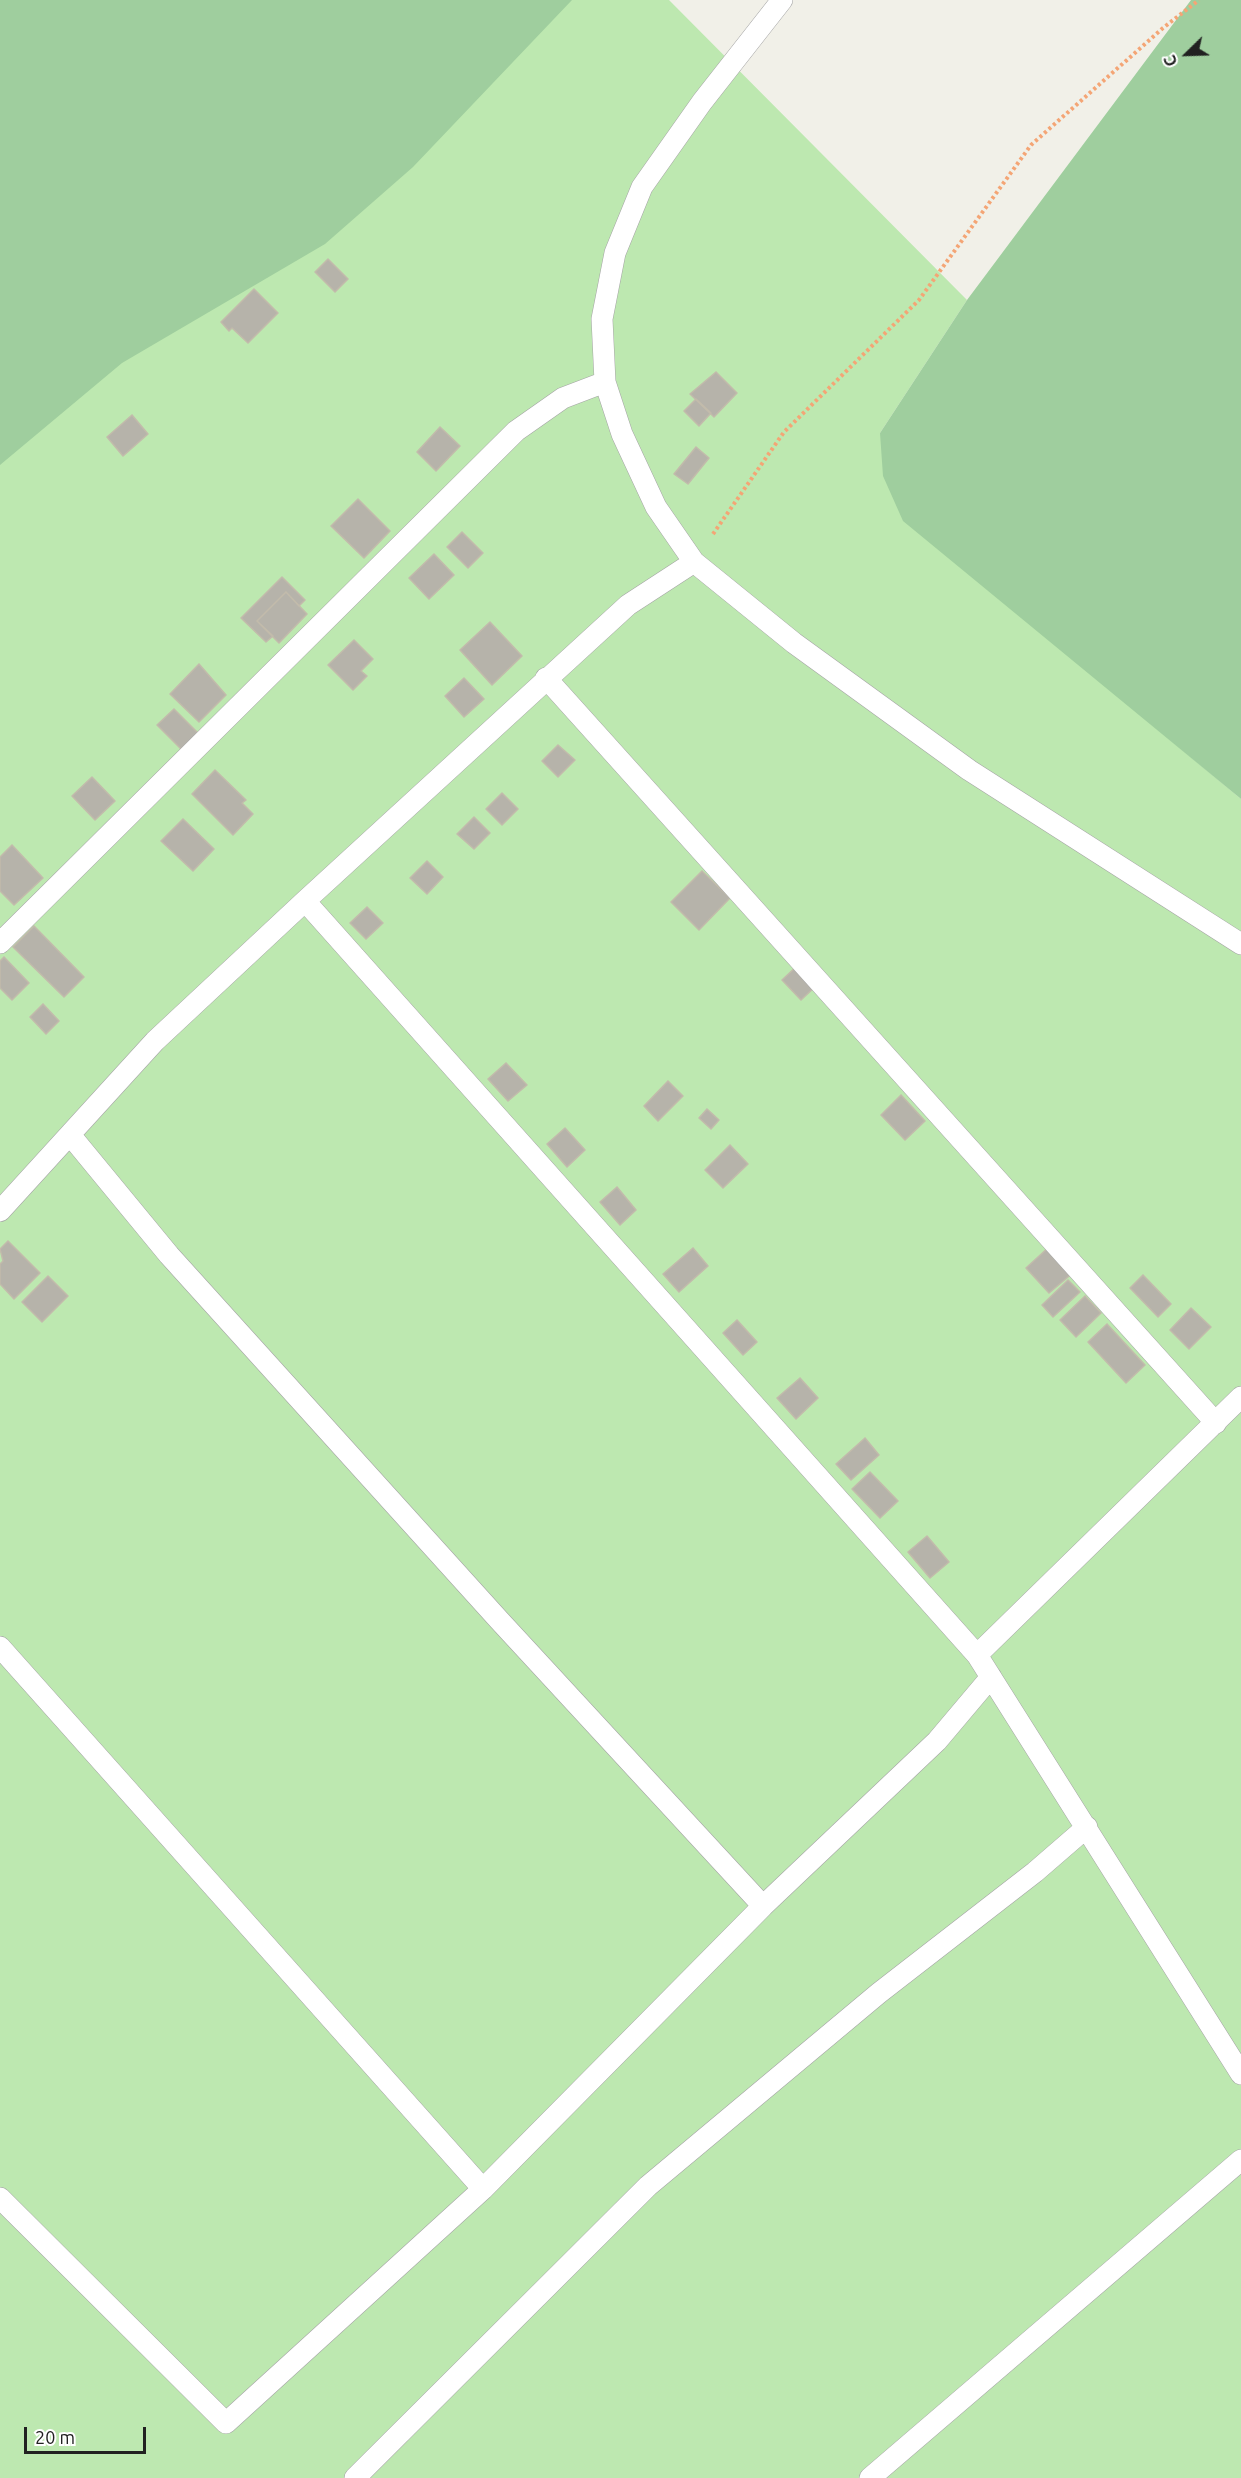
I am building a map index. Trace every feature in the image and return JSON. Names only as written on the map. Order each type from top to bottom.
[{"type":"lane","points":[[782,0],[702,102],[642,187],[615,253],[602,319],[605,382],[622,434],[656,507],[694,562],[794,643],[969,770],[1241,944]]},
{"type":"lane","points":[[0,943],[516,431],[563,398],[605,382]]},
{"type":"lane","points":[[0,1211],[71,1136],[155,1041],[305,900],[628,605],[694,562]]},
{"type":"lane","points":[[546,678],[1216,1424]]},
{"type":"lane","points":[[305,900],[977,1655],[1241,2074]]},
{"type":"lane","points":[[71,1136],[176,1263],[491,1612],[763,1906]]},
{"type":"lane","points":[[977,1655],[1216,1424],[1241,1397]]},
{"type":"lane","points":[[0,1647],[483,2189]]},
{"type":"lane","points":[[0,2198],[226,2423],[483,2189],[763,1906],[937,1742],[991,1677]]},
{"type":"lane","points":[[356,2478],[648,2186],[879,1993],[1035,1872],[1087,1827]]},
{"type":"lane","points":[[870,2478],[1241,2160]]},
{"type":"path","points":[[694,562],[784,432],[919,300],[1031,145],[1163,28],[1199,0]]},
{"type":"green space","points":[[0,0],[572,0],[413,167],[325,244],[122,363],[0,465]]},
{"type":"green space","points":[[447,0],[669,0],[967,300],[880,433],[1149,722],[1241,799],[1241,2478],[0,2478],[0,406]]},
{"type":"green space","points":[[1191,0],[1241,0],[1241,799],[903,521],[883,476],[880,433],[967,300]]},
{"type":"building","points":[[328,259],[348,279],[335,292],[315,272]]},
{"type":"building","points":[[254,289],[278,313],[248,343],[232,328],[229,331],[221,322]]},
{"type":"building","points":[[716,372],[737,393],[714,417],[690,394]]},
{"type":"building","points":[[696,399],[711,413],[699,426],[684,411]]},
{"type":"building","points":[[132,415],[148,434],[123,456],[107,437]]},
{"type":"building","points":[[440,427],[460,446],[436,471],[417,452]]},
{"type":"building","points":[[696,447],[709,458],[688,484],[674,474]]},
{"type":"building","points":[[358,499],[390,531],[364,558],[331,526]]},
{"type":"building","points":[[462,532],[483,553],[468,568],[447,547]]},
{"type":"building","points":[[434,554],[454,575],[429,599],[409,578]]},
{"type":"building","points":[[282,577],[305,600],[299,606],[286,592],[257,621],[273,636],[266,642],[241,618]]},
{"type":"building","points":[[286,592],[307,614],[279,643],[257,621]]},
{"type":"building","points":[[490,622],[522,656],[492,685],[460,650]]},
{"type":"building","points":[[354,640],[373,659],[361,671],[367,676],[353,690],[328,665]]},
{"type":"building","points":[[199,664],[226,695],[199,722],[170,694]]},
{"type":"building","points":[[464,678],[484,699],[464,717],[445,696]]},
{"type":"building","points":[[174,709],[198,733],[181,749],[157,725]]},
{"type":"building","points":[[558,745],[575,760],[558,777],[542,761]]},
{"type":"building","points":[[215,770],[246,800],[242,803],[253,814],[233,835],[192,794]]},
{"type":"building","points":[[92,777],[115,801],[95,820],[72,796]]},
{"type":"building","points":[[502,793],[518,809],[502,825],[486,809]]},
{"type":"building","points":[[474,817],[490,833],[474,849],[457,834]]},
{"type":"building","points":[[183,819],[214,849],[193,871],[161,841]]},
{"type":"building","points":[[12,845],[43,878],[14,905],[0,891],[0,857]]},
{"type":"building","points":[[427,861],[443,877],[427,894],[410,878]]},
{"type":"building","points":[[702,871],[730,898],[699,930],[671,902]]},
{"type":"building","points":[[367,907],[383,923],[366,939],[350,923]]},
{"type":"building","points":[[34,926],[84,977],[64,997],[13,947]]},
{"type":"building","points":[[4,957],[29,983],[12,1000],[0,988],[0,961]]},
{"type":"building","points":[[798,965],[817,985],[801,1000],[782,980]]},
{"type":"building","points":[[43,1004],[59,1021],[46,1034],[30,1017]]},
{"type":"building","points":[[506,1063],[527,1085],[508,1101],[488,1079]]},
{"type":"building","points":[[668,1081],[683,1096],[658,1121],[644,1106]]},
{"type":"building","points":[[901,1095],[925,1121],[905,1140],[881,1115]]},
{"type":"building","points":[[707,1109],[719,1120],[711,1129],[699,1118]]},
{"type":"building","points":[[565,1128],[585,1150],[567,1167],[547,1144]]},
{"type":"building","points":[[730,1145],[748,1164],[723,1188],[705,1170]]},
{"type":"building","points":[[617,1187],[636,1210],[620,1225],[600,1202]]},
{"type":"building","points":[[8,1241],[40,1273],[14,1299],[0,1284],[0,1264],[3,1261],[0,1249]]},
{"type":"building","points":[[1050,1246],[1074,1272],[1049,1293],[1026,1268]]},
{"type":"building","points":[[693,1248],[708,1266],[679,1292],[663,1274]]},
{"type":"building","points":[[1143,1275],[1171,1304],[1158,1317],[1130,1288]]},
{"type":"building","points":[[48,1276],[68,1296],[42,1322],[22,1302]]},
{"type":"building","points":[[1068,1280],[1080,1292],[1053,1317],[1042,1305]]},
{"type":"building","points":[[1085,1296],[1101,1313],[1076,1337],[1060,1320]]},
{"type":"building","points":[[1191,1308],[1211,1327],[1189,1349],[1170,1330]]},
{"type":"building","points":[[737,1320],[757,1342],[743,1355],[723,1333]]},
{"type":"building","points":[[1107,1324],[1145,1365],[1126,1383],[1088,1342]]},
{"type":"building","points":[[800,1378],[818,1398],[796,1419],[777,1398]]},
{"type":"building","points":[[865,1438],[879,1455],[851,1480],[836,1464]]},
{"type":"building","points":[[870,1472],[898,1501],[880,1518],[852,1489]]},
{"type":"building","points":[[927,1536],[949,1562],[930,1578],[908,1552]]}]
